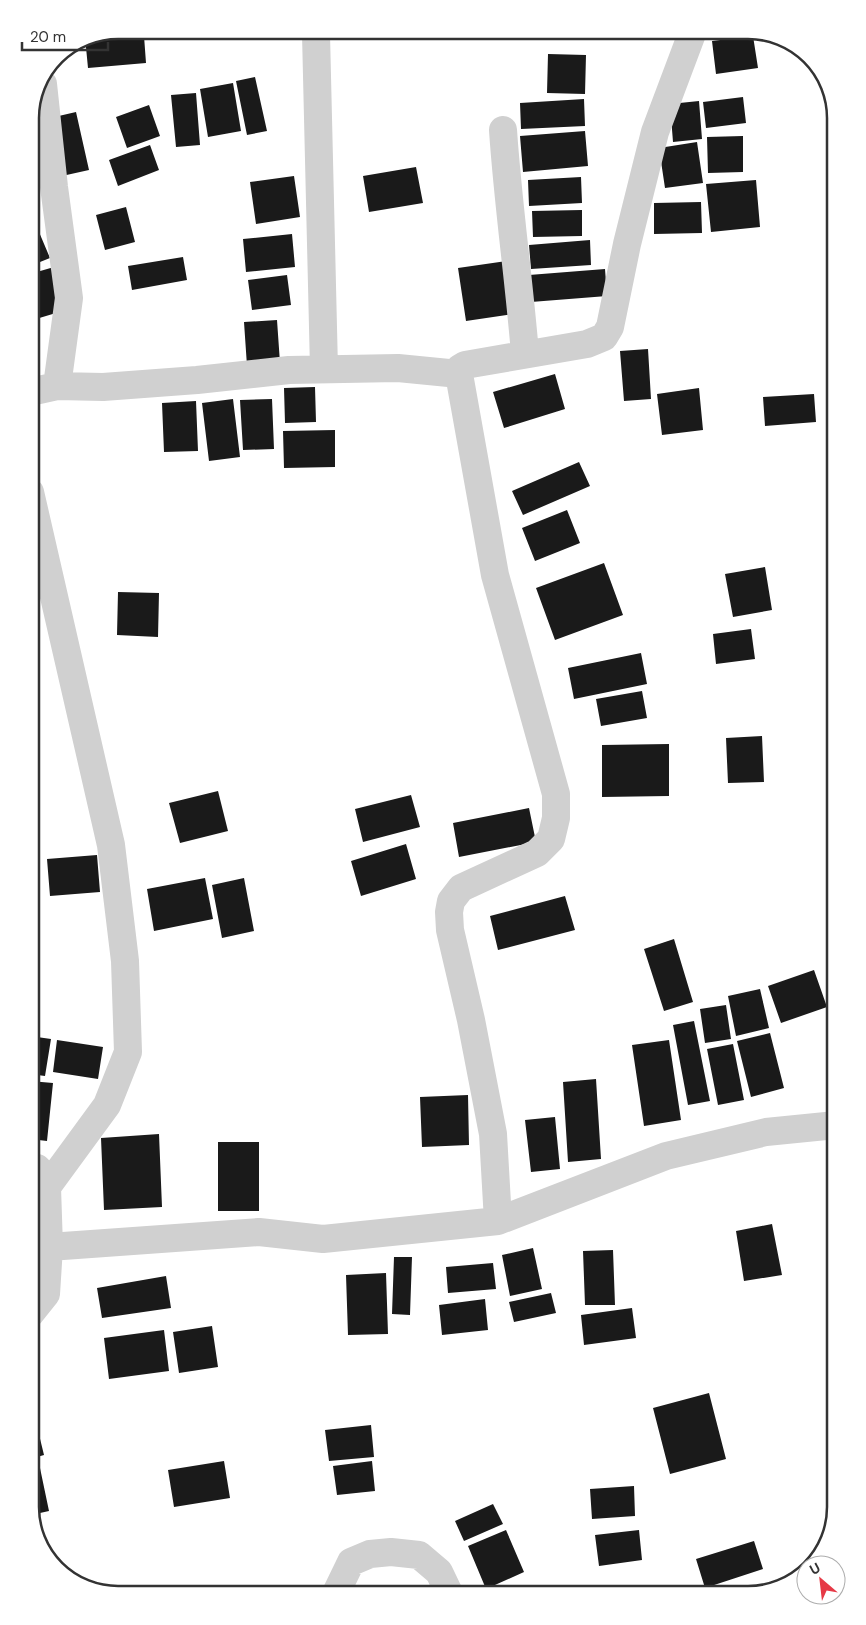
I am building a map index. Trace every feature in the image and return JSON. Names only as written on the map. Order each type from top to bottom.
[{"type":"street","points":[[316,39],[324,369]]},
{"type":"street","points":[[498,1221],[493,1134],[471,1020],[450,930],[449,912],[451,901],[461,888],[537,853],[551,840],[556,818],[556,794],[494,575],[459,374],[460,368],[465,365],[587,344],[604,337],[610,327],[628,244],[656,132],[690,39]]},
{"type":"street","points":[[44,91],[54,188],[69,298],[57,386]]},
{"type":"street","points":[[503,130],[507,187],[520,288],[525,354]]},
{"type":"street","points":[[39,390],[57,386],[103,387],[197,380],[289,370],[398,368],[459,374]]},
{"type":"street","points":[[39,531],[111,845],[125,961],[128,1052],[107,1105],[39,1177],[49,1247],[46,1294],[39,1303]]},
{"type":"street","points":[[49,1247],[259,1232],[324,1239],[498,1221],[666,1156],[766,1132],[827,1126]]},
{"type":"street","points":[[339,1586],[351,1562],[370,1554],[391,1552],[419,1555],[439,1572],[446,1586]]},
{"type":"building","points":[[107,39],[144,39],[146,63],[88,68],[86,46]]},
{"type":"building","points":[[753,39],[758,68],[716,74],[712,41]]},
{"type":"building","points":[[548,54],[586,55],[585,94],[547,93]]},
{"type":"building","points":[[255,77],[267,131],[247,135],[236,81]]},
{"type":"building","points":[[233,83],[241,131],[208,137],[200,89]]},
{"type":"building","points":[[196,93],[200,145],[176,147],[171,95]]},
{"type":"building","points":[[743,97],[746,123],[706,128],[703,102]]},
{"type":"building","points":[[584,99],[585,126],[521,129],[520,103]]},
{"type":"building","points":[[699,101],[702,139],[673,142],[670,104]]},
{"type":"building","points":[[149,105],[160,136],[127,148],[116,117]]},
{"type":"building","points":[[76,112],[89,170],[62,176],[50,118]]},
{"type":"building","points":[[585,131],[588,166],[523,172],[520,136]]},
{"type":"building","points":[[743,136],[743,172],[708,173],[707,137]]},
{"type":"building","points":[[697,142],[703,183],[665,188],[659,148]]},
{"type":"building","points":[[150,145],[159,170],[118,186],[109,160]]},
{"type":"building","points":[[416,167],[423,203],[369,212],[363,176]]},
{"type":"building","points":[[294,176],[300,217],[256,224],[250,182]]},
{"type":"building","points":[[581,177],[582,203],[529,206],[528,180]]},
{"type":"building","points":[[756,180],[760,227],[711,232],[706,184]]},
{"type":"building","points":[[701,202],[702,233],[654,234],[654,203]]},
{"type":"building","points":[[126,207],[135,242],[105,250],[96,215]]},
{"type":"building","points":[[582,210],[582,236],[533,237],[532,211]]},
{"type":"building","points":[[39,232],[50,258],[39,262]]},
{"type":"building","points":[[292,234],[295,267],[246,272],[243,239]]},
{"type":"building","points":[[590,240],[591,265],[531,269],[529,245]]},
{"type":"building","points":[[183,257],[187,280],[132,290],[128,266]]},
{"type":"building","points":[[513,260],[521,313],[466,321],[458,268]]},
{"type":"building","points":[[54,267],[66,310],[39,318],[39,271]]},
{"type":"building","points":[[605,269],[607,296],[531,302],[529,275]]},
{"type":"building","points":[[287,275],[291,305],[252,310],[248,280]]},
{"type":"building","points":[[277,320],[280,363],[247,366],[244,322]]},
{"type":"building","points":[[648,349],[651,399],[624,401],[620,351]]},
{"type":"building","points":[[555,374],[565,409],[504,428],[493,392]]},
{"type":"building","points":[[315,387],[316,422],[285,423],[284,388]]},
{"type":"building","points":[[699,388],[703,430],[662,435],[657,394]]},
{"type":"building","points":[[814,394],[816,422],[765,426],[763,397]]},
{"type":"building","points":[[233,399],[240,457],[209,461],[202,403]]},
{"type":"building","points":[[272,399],[274,449],[243,450],[240,400]]},
{"type":"building","points":[[196,401],[198,451],[164,452],[162,403]]},
{"type":"building","points":[[335,430],[335,467],[284,468],[283,431]]},
{"type":"building","points":[[579,462],[590,486],[523,515],[512,491]]},
{"type":"building","points":[[567,510],[580,543],[535,561],[522,528]]},
{"type":"building","points":[[604,563],[623,615],[555,640],[536,588]]},
{"type":"building","points":[[765,567],[772,610],[733,617],[725,574]]},
{"type":"building","points":[[118,592],[159,593],[158,637],[117,635]]},
{"type":"building","points":[[751,629],[755,659],[716,664],[713,634]]},
{"type":"building","points":[[641,653],[647,684],[574,699],[568,668]]},
{"type":"building","points":[[642,691],[647,718],[601,726],[596,699]]},
{"type":"building","points":[[762,736],[764,782],[728,783],[726,738]]},
{"type":"building","points":[[669,744],[669,796],[602,797],[602,745]]},
{"type":"building","points":[[218,791],[228,831],[180,843],[169,803]]},
{"type":"building","points":[[411,795],[420,827],[363,842],[355,809]]},
{"type":"building","points":[[529,808],[536,842],[459,857],[453,823]]},
{"type":"building","points":[[406,844],[416,879],[361,896],[351,861]]},
{"type":"building","points":[[97,855],[100,892],[50,896],[47,859]]},
{"type":"building","points":[[205,878],[213,919],[154,931],[147,889]]},
{"type":"building","points":[[244,878],[254,931],[222,938],[212,885]]},
{"type":"building","points":[[565,896],[575,930],[498,950],[490,916]]},
{"type":"building","points":[[674,939],[693,1002],[664,1011],[644,949]]},
{"type":"building","points":[[814,970],[827,1007],[781,1023],[768,986]]},
{"type":"building","points":[[760,989],[769,1028],[736,1036],[728,996]]},
{"type":"building","points":[[726,1005],[731,1039],[705,1043],[700,1009]]},
{"type":"building","points":[[694,1021],[710,1101],[688,1105],[673,1025]]},
{"type":"building","points":[[770,1033],[784,1088],[751,1097],[737,1041]]},
{"type":"building","points":[[39,1037],[51,1039],[45,1076],[39,1075]]},
{"type":"building","points":[[57,1040],[103,1047],[98,1079],[53,1072]]},
{"type":"building","points":[[669,1040],[681,1120],[644,1126],[632,1045]]},
{"type":"building","points":[[733,1044],[744,1100],[718,1105],[707,1049]]},
{"type":"building","points":[[596,1079],[601,1159],[568,1162],[563,1082]]},
{"type":"building","points":[[39,1082],[53,1083],[47,1141],[39,1140]]},
{"type":"building","points":[[468,1095],[469,1145],[422,1147],[420,1097]]},
{"type":"building","points":[[555,1117],[560,1169],[531,1172],[525,1120]]},
{"type":"building","points":[[159,1134],[162,1207],[104,1210],[101,1138]]},
{"type":"building","points":[[218,1142],[259,1142],[259,1211],[218,1211]]},
{"type":"building","points":[[772,1224],[782,1275],[744,1281],[736,1231]]},
{"type":"building","points":[[533,1248],[542,1289],[510,1296],[502,1255]]},
{"type":"building","points":[[613,1250],[615,1305],[585,1305],[583,1251]]},
{"type":"building","points":[[394,1257],[412,1257],[410,1315],[392,1314]]},
{"type":"building","points":[[493,1263],[496,1289],[448,1293],[446,1267]]},
{"type":"building","points":[[386,1273],[388,1334],[348,1335],[346,1275]]},
{"type":"building","points":[[166,1276],[171,1308],[102,1318],[97,1288]]},
{"type":"building","points":[[551,1293],[556,1313],[514,1322],[509,1302]]},
{"type":"building","points":[[485,1299],[488,1330],[442,1335],[439,1305]]},
{"type":"building","points":[[632,1308],[636,1338],[584,1345],[581,1315]]},
{"type":"building","points":[[212,1326],[218,1367],[179,1373],[173,1332]]},
{"type":"building","points":[[164,1330],[169,1371],[109,1379],[104,1338]]},
{"type":"building","points":[[709,1393],[726,1459],[670,1474],[653,1408]]},
{"type":"building","points":[[371,1425],[374,1457],[329,1461],[325,1430]]},
{"type":"building","points":[[39,1435],[44,1455],[39,1456]]},
{"type":"building","points":[[224,1461],[230,1498],[174,1507],[168,1470]]},
{"type":"building","points":[[372,1461],[375,1491],[337,1495],[333,1466]]},
{"type":"building","points":[[39,1468],[49,1511],[39,1513],[39,1507]]},
{"type":"building","points":[[634,1486],[635,1516],[592,1519],[590,1489]]},
{"type":"building","points":[[493,1504],[503,1524],[464,1541],[455,1521]]},
{"type":"building","points":[[506,1530],[524,1572],[493,1586],[485,1586],[468,1546]]},
{"type":"building","points":[[639,1530],[642,1560],[599,1566],[595,1535]]},
{"type":"building","points":[[754,1541],[763,1569],[711,1586],[704,1586],[696,1559]]}]
